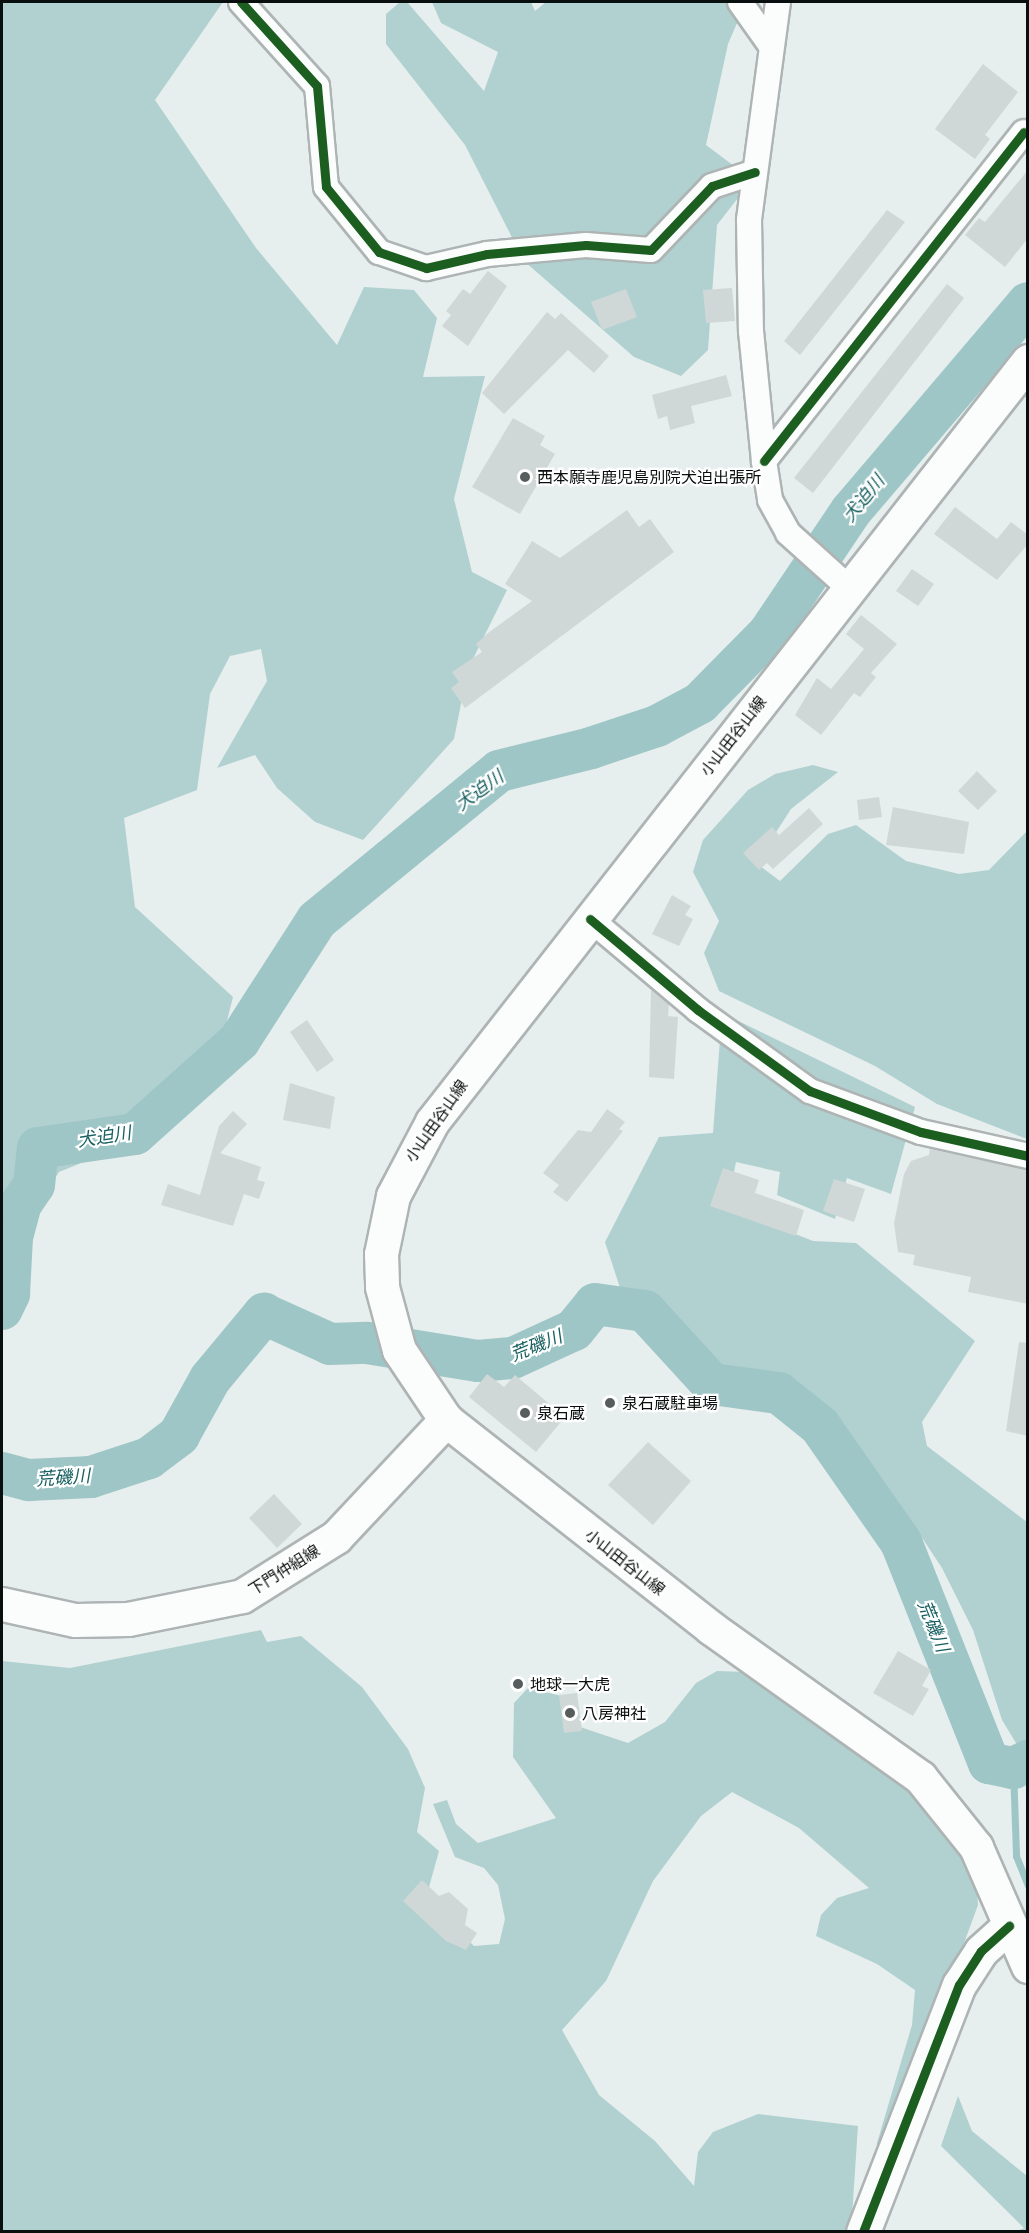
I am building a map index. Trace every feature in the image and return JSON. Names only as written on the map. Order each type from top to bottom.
[{"type":"main road","name":"小山田谷山線","points":[[1028,361],[432,1122],[403,1169],[381,1254],[391,1325],[413,1375],[446,1420],[711,1628],[920,1777],[976,1847],[1028,1966]]},
{"type":"main road","name":"下門仲組線","points":[[2,1604],[75,1620],[128,1619],[242,1596],[336,1536],[446,1420]]},
{"type":"main road","points":[[863,2232],[959,1985],[981,1951],[1009,1926]]},
{"type":"street","points":[[241,2],[317,86],[326,187],[379,252],[426,268],[488,254],[586,245],[651,250],[712,186],[754,172]]},
{"type":"street","points":[[740,2],[769,43]]},
{"type":"street","points":[[778,2],[769,43],[749,220],[751,331],[764,461],[770,500],[788,533],[849,588]]},
{"type":"street","points":[[764,461],[1024,132]]},
{"type":"street","points":[[590,919],[698,1010],[810,1091],[921,1132],[1028,1156]]},
{"type":"shaded area","points":[[2,2],[223,2],[155,100],[256,248],[337,345],[364,287],[414,290],[437,318],[423,377],[485,376],[454,499],[472,572],[507,590],[468,669],[454,739],[363,840],[315,822],[277,788],[255,755],[217,768],[267,681],[261,649],[230,656],[210,694],[197,790],[124,818],[135,907],[233,997],[208,1096],[173,1126],[59,1172],[20,1231],[19,1307],[2,1331]]},
{"type":"shaded area","points":[[400,2],[407,2],[484,91],[498,52],[441,23],[432,2],[531,2],[535,11],[546,2],[746,2],[728,44],[706,145],[738,169],[741,194],[717,225],[708,350],[681,376],[634,357],[524,261],[465,145],[386,44],[386,14]]},
{"type":"shaded area","points":[[813,765],[838,772],[791,809],[756,863],[780,881],[828,834],[856,825],[906,861],[959,874],[989,870],[1027,831],[1027,1139],[937,1104],[875,1066],[719,991],[704,953],[719,921],[693,872],[703,840],[748,790],[775,774]]},
{"type":"shaded area","points":[[722,1013],[915,1107],[891,1194],[847,1178],[835,1219],[777,1195],[780,1172],[736,1162],[727,1207],[813,1241],[856,1243],[975,1341],[922,1422],[927,1446],[1027,1522],[1027,1761],[1002,1720],[973,1630],[942,1568],[907,1515],[836,1449],[767,1396],[675,1352],[626,1306],[605,1242],[659,1137],[713,1133]]},
{"type":"shaded area","points":[[261,1630],[267,1642],[301,1636],[362,1687],[408,1749],[425,1788],[417,1832],[439,1851],[426,1898],[474,1946],[499,1944],[505,1919],[498,1885],[484,1868],[455,1857],[433,1804],[447,1800],[456,1824],[478,1843],[556,1818],[513,1757],[514,1703],[528,1688],[570,1698],[577,1726],[628,1743],[665,1722],[696,1683],[717,1671],[746,1672],[865,1746],[946,1824],[977,1889],[978,1905],[876,2183],[877,2143],[912,2025],[915,1990],[877,1964],[816,1936],[821,1915],[837,1898],[869,1888],[799,1828],[732,1792],[701,1816],[653,1881],[606,1981],[562,2030],[599,2095],[655,2141],[694,2186],[698,2152],[713,2132],[758,2114],[858,2126],[851,2231],[2,2232],[2,1661],[70,1668]]},
{"type":"shaded area","points":[[958,2096],[972,2131],[1027,2176],[1027,2231],[1017,2231],[1024,2228],[941,2146]]},
{"type":"building","points":[[983,64],[1018,92],[985,135],[990,139],[975,159],[935,129]]},
{"type":"building","points":[[1028,170],[1028,238],[1005,267],[965,235],[979,218],[985,222]]},
{"type":"building","points":[[887,210],[905,222],[800,355],[784,341]]},
{"type":"building","points":[[488,271],[507,286],[468,346],[442,326],[451,315],[446,311],[463,289],[470,294]]},
{"type":"building","points":[[947,284],[964,298],[813,493],[794,478]]},
{"type":"building","points":[[732,288],[735,321],[706,323],[703,290]]},
{"type":"building","points":[[626,289],[637,317],[602,330],[591,302]]},
{"type":"building","points":[[547,312],[555,319],[561,313],[609,356],[594,373],[568,350],[504,414],[482,393]]},
{"type":"building","points":[[726,375],[732,396],[691,406],[695,423],[670,430],[667,416],[658,419],[652,395]]},
{"type":"building","points":[[513,418],[545,436],[540,445],[555,454],[520,514],[472,487]]},
{"type":"building","points":[[955,507],[997,539],[1011,522],[1028,535],[1028,544],[997,580],[934,534]]},
{"type":"building","points":[[627,510],[639,527],[650,519],[674,552],[465,708],[451,688],[459,682],[452,672],[482,652],[476,644],[488,633],[532,601],[505,584],[532,541],[560,558]]},
{"type":"building","points":[[912,569],[934,584],[918,606],[896,591]]},
{"type":"building","points":[[861,615],[897,644],[871,673],[876,677],[860,697],[854,693],[821,735],[795,715],[817,678],[831,689],[864,649],[846,634]]},
{"type":"building","points":[[977,771],[997,791],[978,810],[958,791]]},
{"type":"building","points":[[879,797],[882,817],[859,820],[857,800]]},
{"type":"building","points":[[893,807],[969,822],[964,854],[886,845]]},
{"type":"building","points":[[809,808],[823,824],[773,869],[767,863],[759,870],[743,853],[772,827],[779,835]]},
{"type":"building","points":[[672,895],[691,906],[685,915],[693,919],[679,946],[652,934]]},
{"type":"building","points":[[651,990],[669,1004],[668,1016],[678,1017],[674,1079],[649,1077]]},
{"type":"building","points":[[307,1020],[334,1060],[317,1072],[290,1032]]},
{"type":"building","points":[[290,1083],[335,1097],[330,1129],[283,1120]]},
{"type":"building","points":[[607,1109],[625,1122],[619,1129],[623,1131],[567,1202],[553,1192],[559,1185],[543,1173],[578,1130],[591,1132]]},
{"type":"building","points":[[233,1111],[247,1124],[220,1153],[261,1167],[257,1180],[265,1182],[259,1199],[244,1194],[233,1226],[161,1205],[168,1184],[200,1195],[219,1126]]},
{"type":"building","points":[[930,1149],[1028,1170],[1028,1304],[968,1292],[971,1277],[913,1265],[915,1255],[898,1252],[894,1223],[904,1174],[911,1161],[929,1155]]},
{"type":"building","points":[[723,1168],[759,1180],[755,1193],[804,1210],[796,1236],[710,1206]]},
{"type":"building","points":[[834,1179],[865,1189],[854,1222],[823,1211]]},
{"type":"building","points":[[1019,1342],[1028,1343],[1028,1436],[1006,1431]]},
{"type":"building","name":"泉石蔵","points":[[487,1374],[504,1387],[515,1375],[565,1417],[536,1452],[469,1397]]},
{"type":"building","points":[[648,1442],[691,1481],[653,1525],[608,1485]]},
{"type":"building","points":[[274,1494],[302,1524],[277,1548],[249,1518]]},
{"type":"building","points":[[898,1651],[931,1670],[922,1686],[929,1689],[913,1716],[873,1693]]},
{"type":"building","name":"八房神社","points":[[577,1693],[582,1731],[564,1733],[559,1695]]},
{"type":"building","points":[[422,1880],[439,1896],[449,1892],[468,1909],[465,1925],[477,1933],[466,1950],[446,1941],[403,1901]]},
{"type":"waterway","name":"犬迫川","points":[[2,1309],[9,1294],[12,1237],[21,1204],[34,1185],[38,1148],[135,1134],[239,1041],[317,920],[499,771],[591,748],[657,726],[700,703],[769,633],[851,511],[1028,303]]},
{"type":"waterway","name":"荒磯川","points":[[2,1473],[29,1480],[91,1477],[149,1458],[179,1435],[210,1379],[264,1314],[330,1344],[367,1343],[478,1361],[513,1358],[574,1330],[595,1304],[645,1311],[712,1384],[779,1393],[820,1426],[901,1542],[989,1763],[1013,1768],[1028,1761]]},
{"type":"waterway","points":[[1013,1768],[1016,1856],[1028,1886]]},
{"type":"cycle path","points":[[241,2],[317,86],[326,187],[379,252],[426,268],[487,254],[586,245],[651,250],[712,186],[755,172]]},
{"type":"cycle path","points":[[764,461],[1024,132]]},
{"type":"cycle path","points":[[590,919],[698,1010],[810,1091],[921,1132],[1028,1156]]},
{"type":"cycle path","points":[[863,2232],[959,1985],[981,1951],[1009,1926]]},
{"type":"place","name":"西本願寺鹿児島別院犬迫出張所","points":[[525,477]]},
{"type":"place","name":"泉石蔵駐車場","points":[[610,1403]]},
{"type":"place","name":"泉石蔵","points":[[525,1413]]},
{"type":"place","name":"地球一大虎","points":[[518,1684]]},
{"type":"place","name":"八房神社","points":[[570,1713]]}]
